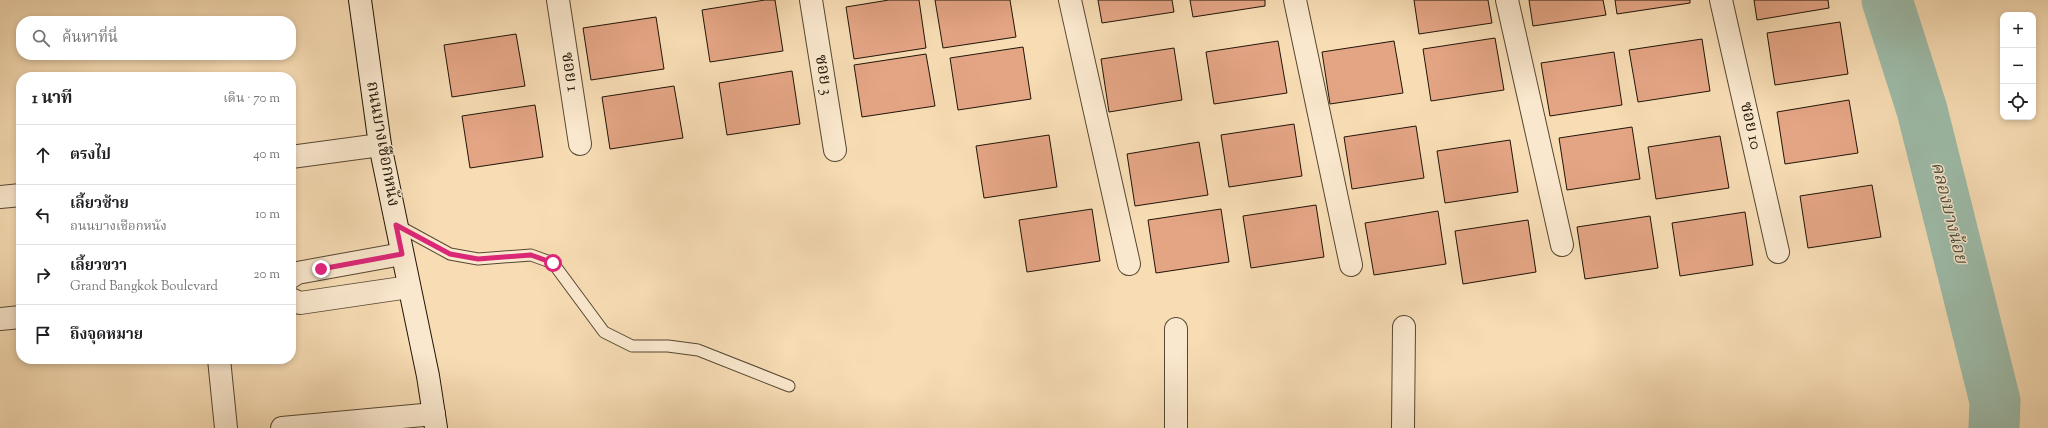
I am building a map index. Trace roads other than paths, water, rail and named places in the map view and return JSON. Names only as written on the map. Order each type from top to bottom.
[{"type":"street","name":"ถนนบางเชือกหนัง","points":[[360,0],[380,145],[435,421]]},
{"type":"street","name":"ซอย 1","points":[[558,0],[580,144]]},
{"type":"street","name":"ซอย 3","points":[[811,0],[835,150]]},
{"type":"street","points":[[1070,0],[1129,264]]},
{"type":"street","points":[[1296,0],[1351,265]]},
{"type":"street","points":[[1507,0],[1562,245]]},
{"type":"street","name":"ซอย 10","points":[[1721,0],[1778,252]]},
{"type":"street","points":[[296,156],[380,145]]},
{"type":"street","points":[[0,197],[16,195]]},
{"type":"street","points":[[296,274],[402,254]]},
{"type":"street","points":[[296,301],[300,303],[409,287]]},
{"type":"street","points":[[0,319],[16,317]]},
{"type":"street","points":[[1403,428],[1404,327]]},
{"type":"street","points":[[1176,329],[1176,428]]},
{"type":"street","points":[[220,364],[226,428]]},
{"type":"street","points":[[282,428],[435,421]]},
{"type":"lane","points":[[396,225],[450,254],[478,259],[531,255],[553,263],[604,332],[632,346],[668,346],[698,350],[789,386]]},
{"type":"waterway","name":"คลองบางน้อย","points":[[1887,0],[1922,110],[1995,401],[1994,428]]}]
